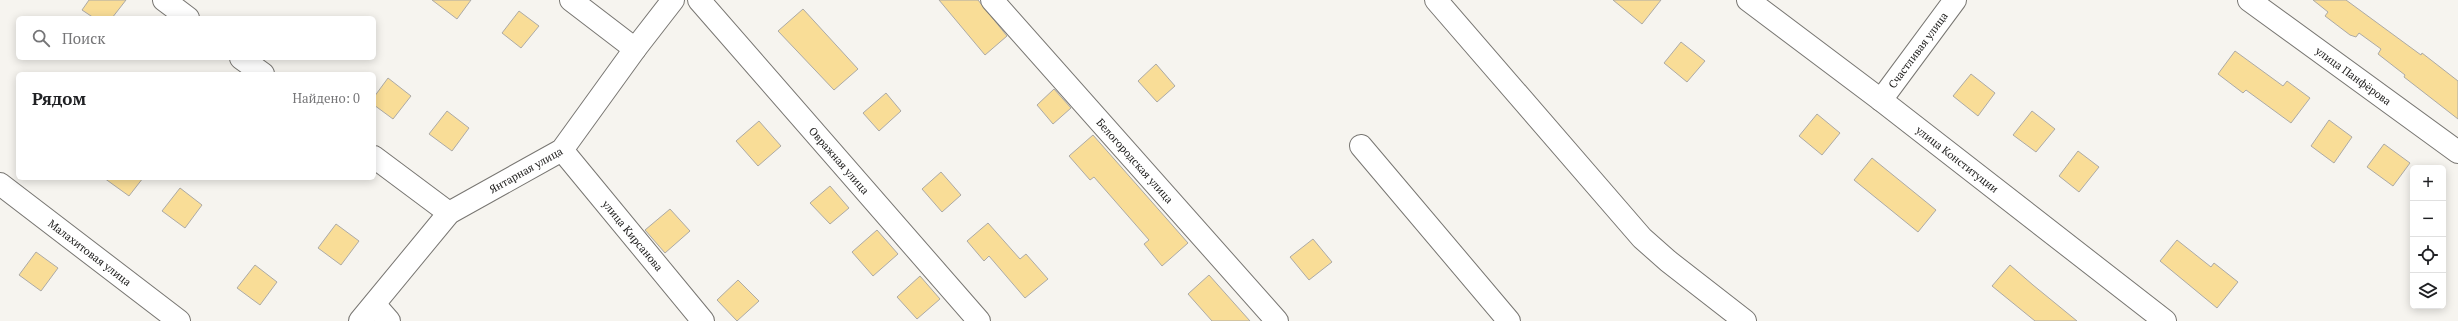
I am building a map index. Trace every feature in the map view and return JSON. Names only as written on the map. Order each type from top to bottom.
[{"type":"street","points":[[164,0],[185,16]]},
{"type":"street","points":[[571,0],[635,49]]},
{"type":"street","name":"Янтарная улица","points":[[360,321],[375,305],[449,213],[562,150],[635,49],[673,0]]},
{"type":"street","name":"Овражная улица","points":[[699,0],[979,321]]},
{"type":"street","name":"Белогородская улица","points":[[992,0],[1277,321]]},
{"type":"street","points":[[1436,0],[1642,238],[1668,261],[1745,321]]},
{"type":"street","name":"улица Конституции","points":[[1748,0],[1881,100],[2165,321]]},
{"type":"street","name":"Счастливая улица","points":[[1881,100],[1955,0]]},
{"type":"street","name":"улица Панфёрова","points":[[2249,0],[2458,152]]},
{"type":"street","points":[[244,60],[260,72]]},
{"type":"street","points":[[1361,146],[1509,321]]},
{"type":"street","name":"улица Кирсанова","points":[[562,150],[703,321]]},
{"type":"street","points":[[376,158],[449,213]]},
{"type":"street","name":"Малахитовая улица","points":[[0,184],[179,321]]},
{"type":"street","points":[[375,305],[389,321]]},
{"type":"building","points":[[89,0],[126,0],[114,16],[91,16],[82,10]]},
{"type":"building","points":[[432,0],[471,0],[457,19]]},
{"type":"building","points":[[939,0],[978,0],[1007,36],[985,55]]},
{"type":"building","points":[[1613,0],[1661,0],[1642,24]]},
{"type":"building","points":[[2313,0],[2346,0],[2421,55],[2422,53],[2458,81],[2458,119],[2404,77],[2405,75],[2378,54],[2381,49],[2359,33],[2356,37],[2350,35],[2325,16],[2328,12]]},
{"type":"building","points":[[803,9],[858,69],[834,90],[778,31]]},
{"type":"building","points":[[519,11],[539,26],[521,48],[502,33]]},
{"type":"building","points":[[1681,42],[1705,61],[1687,82],[1664,63]]},
{"type":"building","points":[[2235,51],[2283,86],[2287,81],[2310,98],[2291,123],[2246,90],[2243,93],[2218,74]]},
{"type":"building","points":[[1156,64],[1175,86],[1157,102],[1138,81]]},
{"type":"building","points":[[1971,74],[1995,93],[1978,116],[1953,96]]},
{"type":"building","points":[[388,78],[411,96],[393,119],[376,106],[376,94]]},
{"type":"building","points":[[1054,89],[1071,108],[1053,124],[1037,105]]},
{"type":"building","points":[[886,93],[901,111],[879,131],[863,113]]},
{"type":"building","points":[[447,111],[469,128],[452,151],[429,134]]},
{"type":"building","points":[[2032,111],[2055,129],[2036,152],[2013,135]]},
{"type":"building","points":[[1817,114],[1840,133],[1822,155],[1799,136]]},
{"type":"building","points":[[2329,120],[2352,137],[2334,163],[2311,146]]},
{"type":"building","points":[[759,121],[781,146],[758,166],[736,141]]},
{"type":"building","points":[[1093,135],[1188,243],[1162,266],[1144,244],[1149,240],[1094,177],[1090,180],[1069,156]]},
{"type":"building","points":[[2384,144],[2410,163],[2393,186],[2367,167]]},
{"type":"building","points":[[2078,151],[2099,167],[2079,192],[2059,176]]},
{"type":"building","points":[[1872,158],[1936,210],[1918,232],[1854,180]]},
{"type":"building","points":[[941,172],[961,195],[942,212],[922,189]]},
{"type":"building","points":[[107,180],[141,180],[129,196]]},
{"type":"building","points":[[830,186],[849,208],[830,224],[810,203]]},
{"type":"building","points":[[180,188],[202,205],[185,228],[162,211]]},
{"type":"building","points":[[670,209],[690,231],[665,253],[645,230]]},
{"type":"building","points":[[988,223],[1020,259],[1026,254],[1048,279],[1025,298],[989,256],[984,261],[967,241]]},
{"type":"building","points":[[336,224],[359,241],[341,265],[318,248]]},
{"type":"building","points":[[877,230],[898,254],[873,276],[852,252]]},
{"type":"building","points":[[1313,239],[1332,262],[1309,280],[1290,257]]},
{"type":"building","points":[[2177,240],[2211,267],[2214,263],[2238,282],[2217,308],[2160,261]]},
{"type":"building","points":[[36,252],[58,268],[41,291],[19,275]]},
{"type":"building","points":[[255,265],[277,282],[260,305],[237,288]]},
{"type":"building","points":[[2010,265],[2077,321],[2035,321],[1992,286]]},
{"type":"building","points":[[1209,275],[1250,321],[1212,321],[1188,294]]},
{"type":"building","points":[[920,276],[940,299],[917,319],[897,297]]},
{"type":"building","points":[[738,280],[759,301],[737,321],[717,300]]}]
